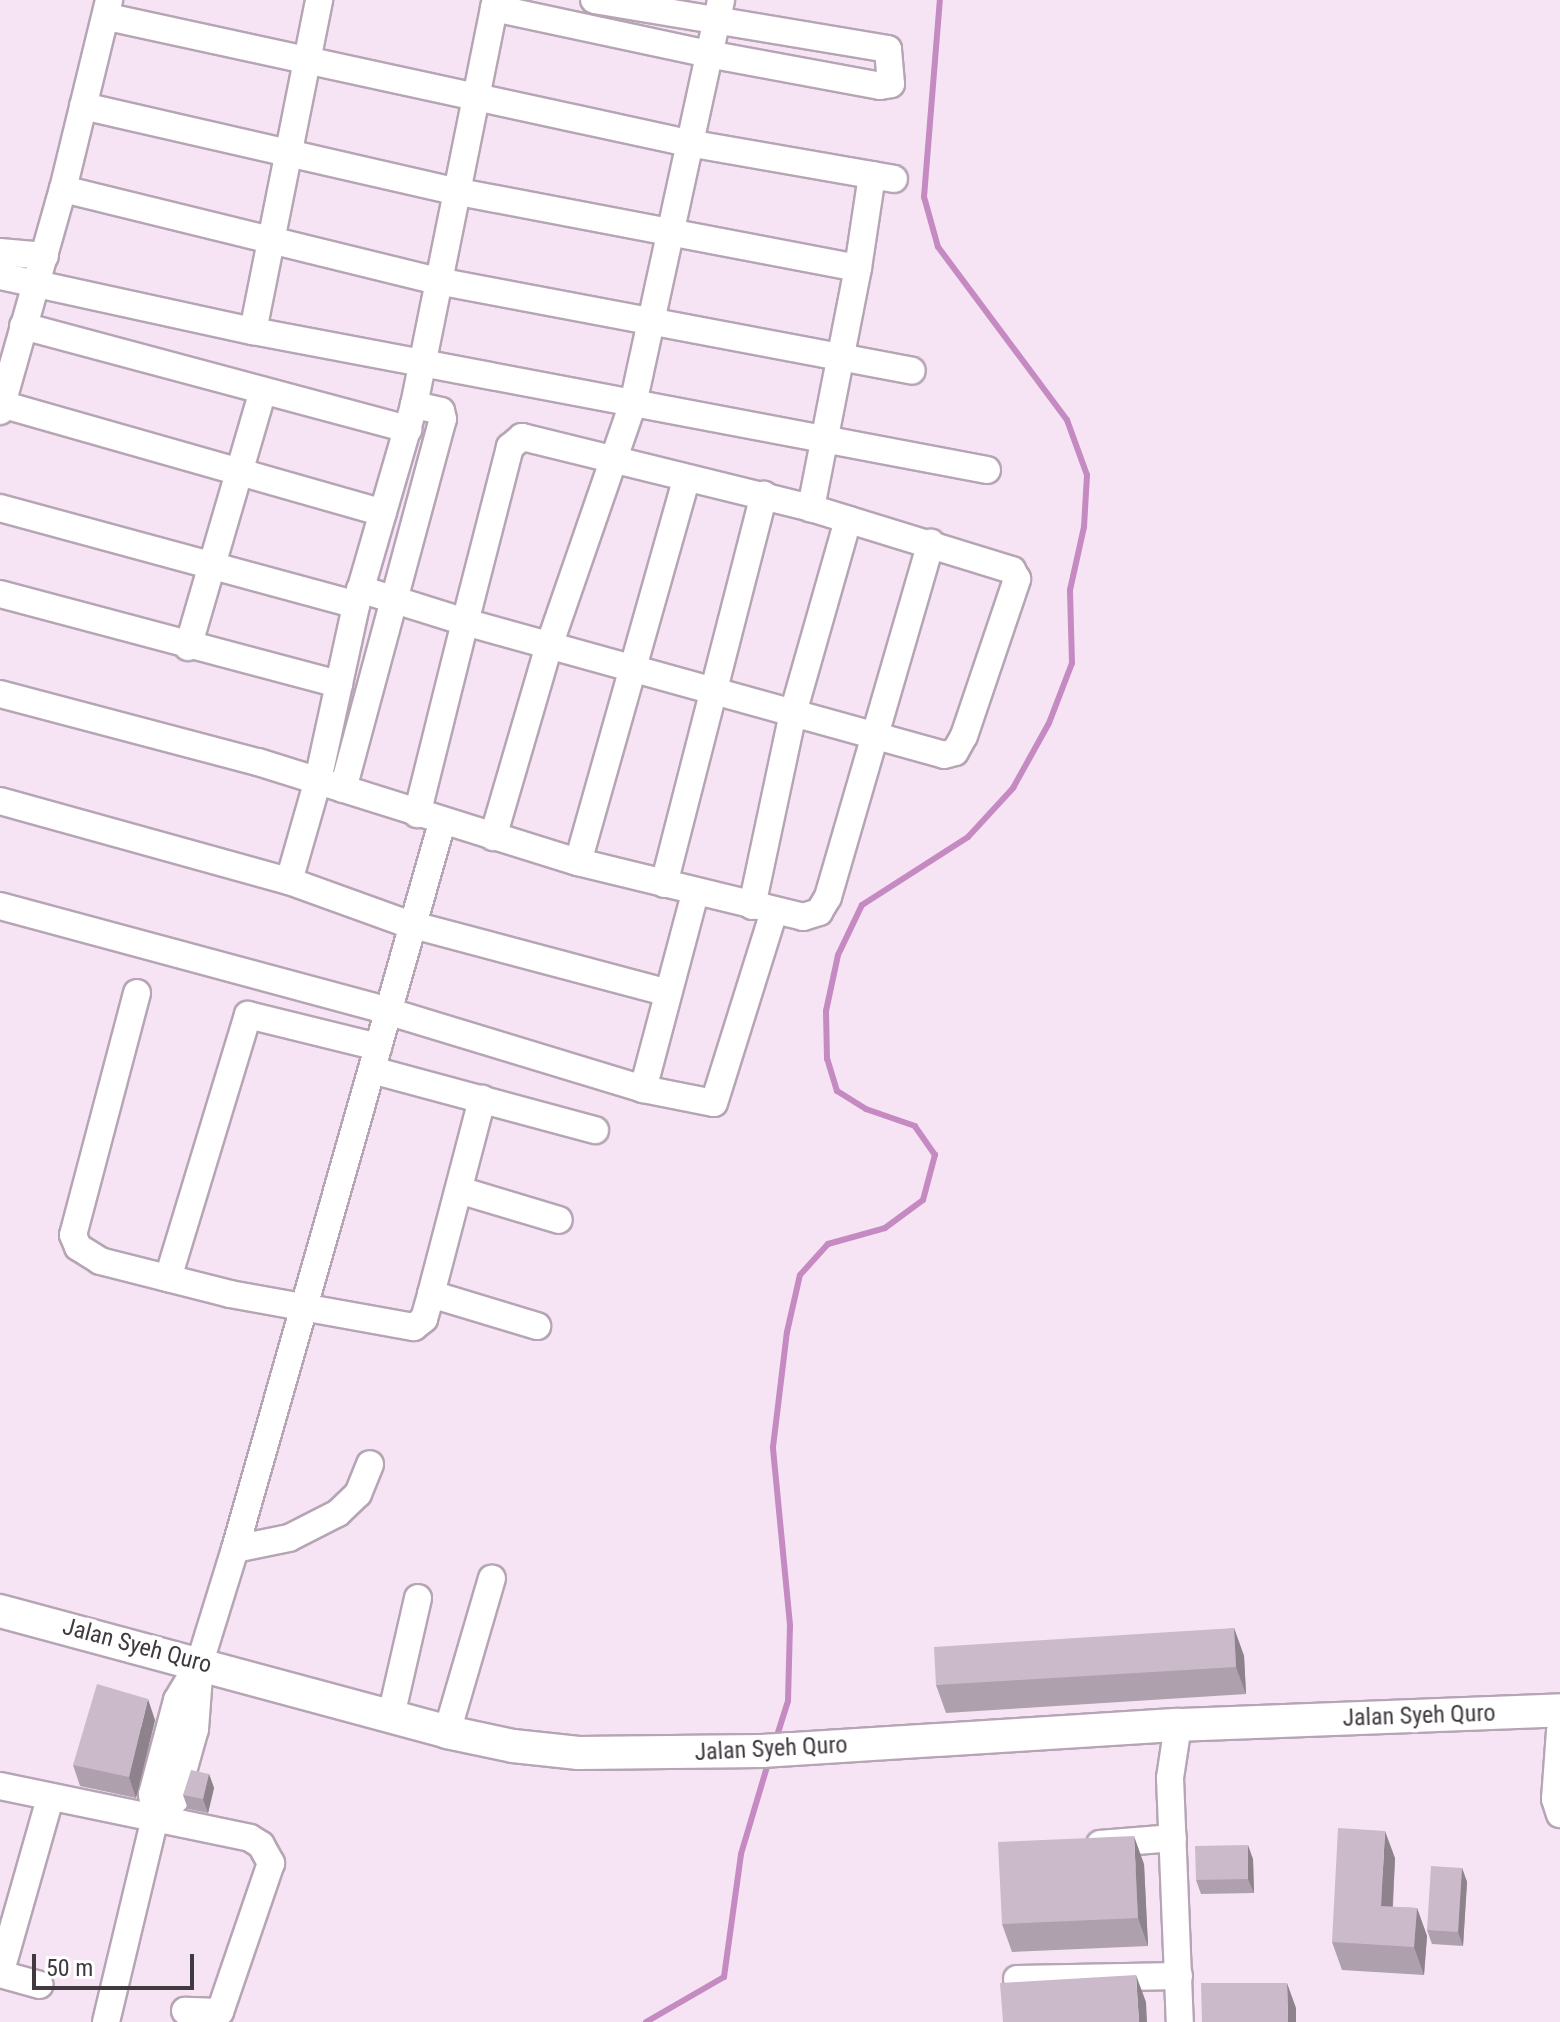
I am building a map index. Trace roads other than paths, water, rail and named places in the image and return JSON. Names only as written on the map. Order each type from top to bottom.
[{"type":"main road","name":"Jalan Syeh Quro","points":[[0,1611],[200,1662],[447,1732],[513,1746],[579,1753],[762,1751],[1178,1725],[1560,1710]]},
{"type":"street","points":[[253,331],[273,243],[319,0]]},
{"type":"street","points":[[289,881],[318,780],[358,597],[411,417],[454,191],[495,4],[708,54],[880,86],[891,84],[888,49],[718,12],[594,0]]},
{"type":"street","points":[[383,513],[241,471],[1,408],[8,366],[45,256],[108,8],[308,60],[474,98],[688,143],[883,177],[858,268],[844,355],[811,508]]},
{"type":"street","points":[[493,837],[549,646],[610,460],[633,404],[718,12]]},
{"type":"street","points":[[83,106],[291,150],[454,191],[671,229],[858,268]]},
{"type":"street","points":[[63,189],[437,281],[844,355],[912,371]]},
{"type":"street","points":[[0,252],[45,256]]},
{"type":"street","points":[[0,276],[253,331],[823,443],[987,470]]},
{"type":"street","points":[[23,326],[262,394],[411,417],[441,411],[443,419],[343,789]]},
{"type":"street","points":[[188,647],[215,565],[262,394]]},
{"type":"street","points":[[0,508],[215,565],[358,597],[393,601],[465,622],[549,646],[944,755],[955,752],[1017,582],[1012,570],[811,508],[528,437],[516,440],[465,622],[430,819],[407,923],[372,1055],[297,1305],[294,1349],[283,1368],[235,1549],[200,1662],[177,1700],[152,1794],[155,1818],[106,2022]]},
{"type":"street","points":[[578,862],[629,668],[687,478]]},
{"type":"street","points":[[664,884],[711,690],[764,495]]},
{"type":"street","points":[[0,906],[382,1011],[643,1089],[714,1103],[763,909],[793,713],[848,520]]},
{"type":"street","points":[[0,694],[318,780],[430,819],[578,862],[803,917],[819,912],[828,897],[931,543]]},
{"type":"street","points":[[0,594],[188,647],[339,684]]},
{"type":"street","points":[[0,801],[289,881],[407,923],[666,992]]},
{"type":"street","points":[[643,1089],[666,992],[695,893]]},
{"type":"street","points":[[137,993],[73,1235],[78,1247],[100,1261],[401,1328],[424,1319],[482,1099]]},
{"type":"street","points":[[168,1278],[248,1015],[372,1055],[482,1099],[595,1130]]},
{"type":"street","points":[[459,1190],[559,1220]]},
{"type":"street","points":[[431,1294],[537,1326]]},
{"type":"street","points":[[235,1549],[289,1538],[338,1513],[358,1494],[370,1464]]},
{"type":"street","points":[[447,1732],[492,1578]]},
{"type":"street","points":[[391,1716],[418,1598]]},
{"type":"street","points":[[1178,1725],[1170,1778],[1180,2022]]},
{"type":"street","points":[[1560,1731],[1555,1799],[1560,1814]]},
{"type":"street","points":[[0,1786],[250,1838],[261,1845],[271,1863],[220,2012],[185,2011]]},
{"type":"street","points":[[40,1985],[0,1974],[50,1798]]},
{"type":"street","points":[[1071,1846],[1173,1838]]},
{"type":"street","points":[[1017,1979],[1179,1976]]},
{"type":"waterway","points":[[775,1742],[788,1701],[790,1625],[773,1447],[787,1332],[800,1275],[828,1244],[885,1228],[923,1200],[935,1155],[915,1126],[866,1109],[837,1091],[827,1059],[826,1011],[838,955],[862,905],[968,837],[1013,788],[1049,723],[1072,663],[1070,590],[1084,527],[1087,475],[1067,420],[938,247],[924,197],[940,0]]},
{"type":"waterway","points":[[646,2022],[724,1977],[741,1854],[769,1760]]}]
